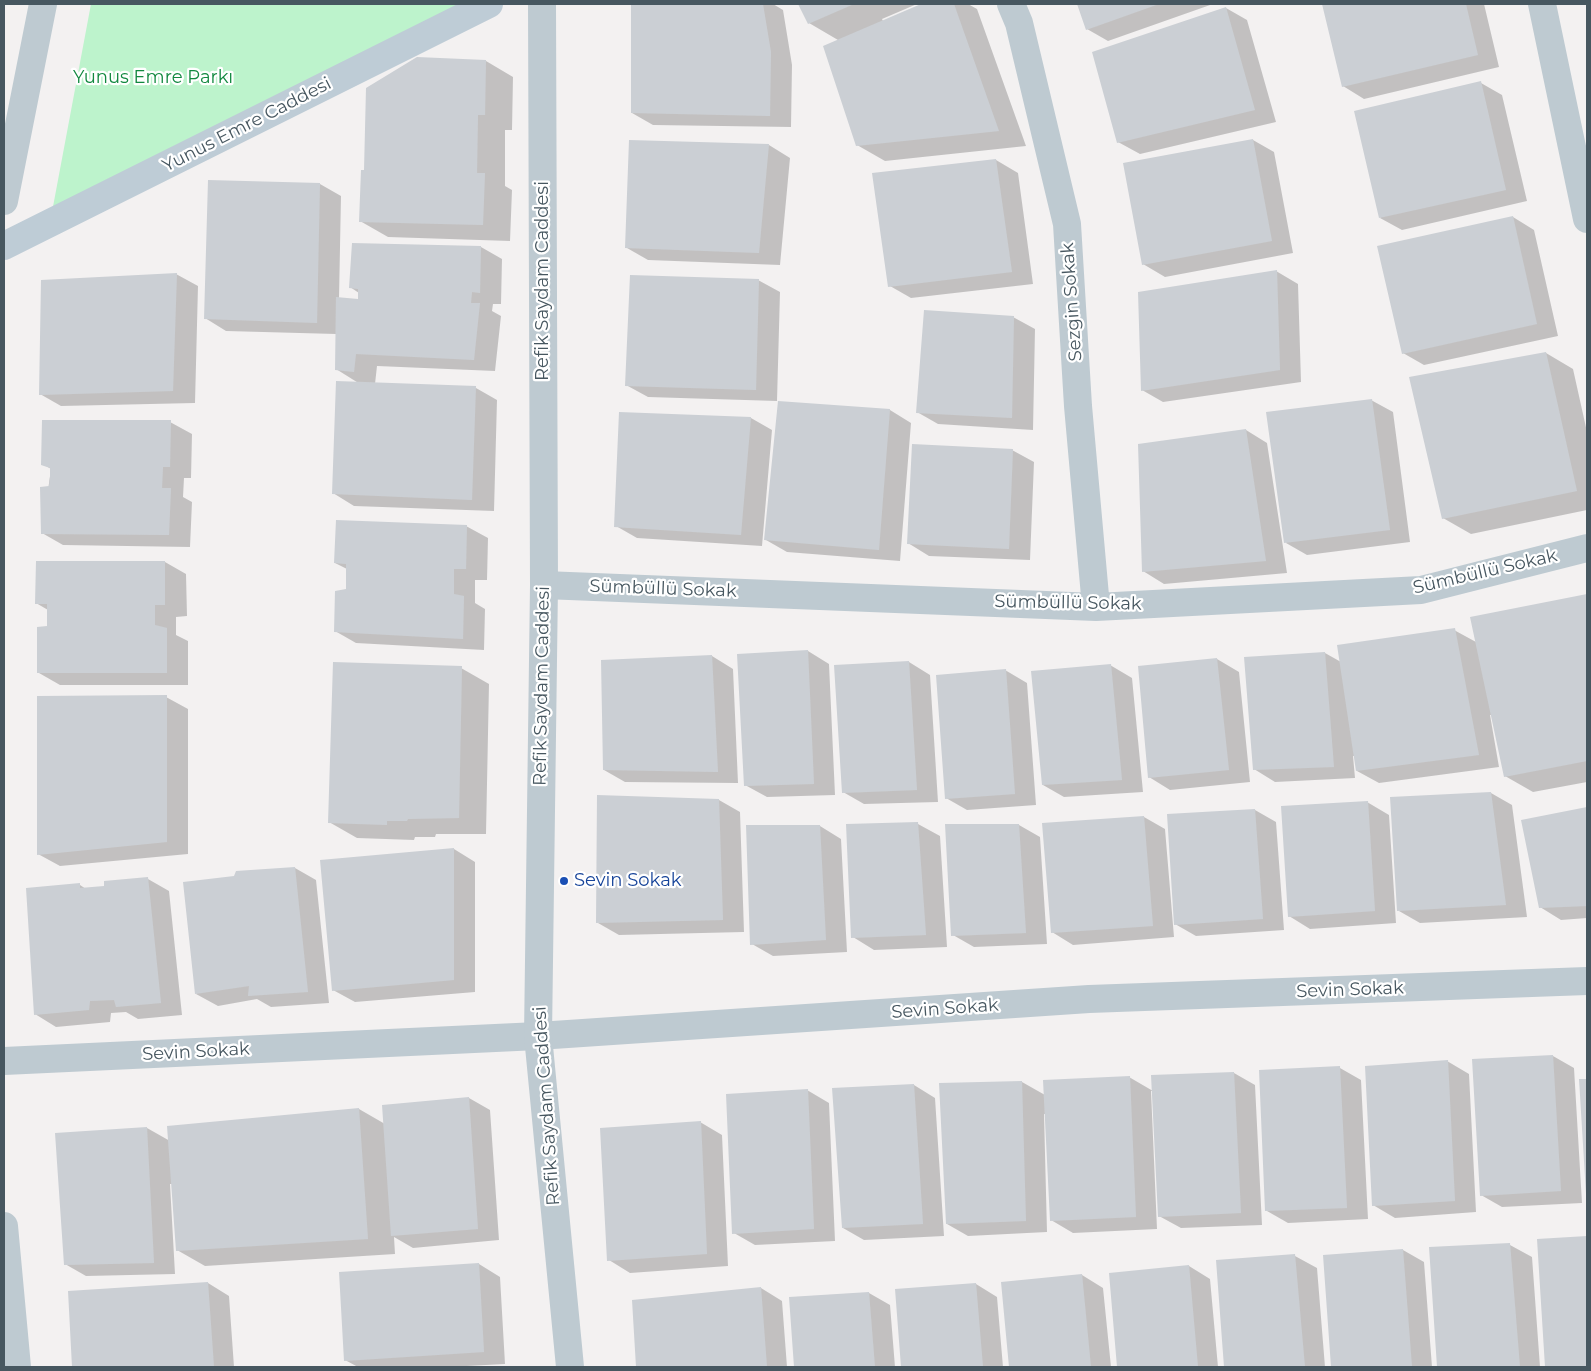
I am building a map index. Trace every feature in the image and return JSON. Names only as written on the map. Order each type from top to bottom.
[{"type":"main road","name":"Yunus Emre Caddesi","points":[[4,246],[490,4]]},
{"type":"street","points":[[4,202],[43,4]]},
{"type":"street","name":"Refik Saydam Caddesi","points":[[542,4],[544,585],[538,1036],[570,1367]]},
{"type":"street","name":"Sezgin Sokak","points":[[1011,4],[1019,24],[1067,224],[1078,406],[1096,607]]},
{"type":"street","points":[[1542,4],[1587,219]]},
{"type":"street","name":"Sümbüllü Sokak","points":[[544,585],[1096,607],[1421,590],[1587,548]]},
{"type":"street","name":"Sevin Sokak","points":[[4,1061],[538,1036],[1089,1000],[1587,981]]},
{"type":"street","points":[[4,1226],[17,1367]]},
{"type":"green space","name":"Yunus Emre Parkı","points":[[91,4],[461,4],[52,212]]},
{"type":"building","points":[[631,4],[763,4],[771,52],[770,116],[631,113]]},
{"type":"building","points":[[798,4],[854,4],[808,24]]},
{"type":"building","points":[[921,4],[954,4],[999,131],[856,146],[823,46]]},
{"type":"building","points":[[1077,4],[1159,4],[1086,30]]},
{"type":"building","points":[[1322,4],[1466,4],[1478,55],[1342,87]]},
{"type":"building","points":[[1226,7],[1255,110],[1117,143],[1092,52]]},
{"type":"building","points":[[417,57],[486,60],[485,115],[478,115],[477,173],[485,173],[483,225],[359,222],[361,170],[364,170],[366,88]]},
{"type":"building","points":[[1481,81],[1506,190],[1379,218],[1354,111]]},
{"type":"building","points":[[1253,139],[1272,241],[1142,265],[1123,163]]},
{"type":"building","points":[[629,140],[769,144],[759,253],[625,248]]},
{"type":"building","points":[[996,159],[1012,272],[888,287],[872,173]]},
{"type":"building","points":[[208,180],[320,183],[317,323],[204,319]]},
{"type":"building","points":[[1513,216],[1537,324],[1402,354],[1377,246]]},
{"type":"building","points":[[352,243],[481,246],[480,293],[472,292],[471,303],[480,303],[474,360],[356,354],[354,372],[335,370],[336,297],[358,299],[358,289],[349,288]]},
{"type":"building","points":[[1277,270],[1280,370],[1141,391],[1138,292]]},
{"type":"building","points":[[177,273],[173,391],[39,395],[41,280]]},
{"type":"building","points":[[630,275],[759,279],[756,390],[625,386]]},
{"type":"building","points":[[924,310],[1014,316],[1012,418],[916,413]]},
{"type":"building","points":[[1546,352],[1577,491],[1442,519],[1409,377]]},
{"type":"building","points":[[336,381],[476,386],[472,500],[332,494]]},
{"type":"building","points":[[1372,399],[1390,530],[1284,543],[1266,412]]},
{"type":"building","points":[[778,401],[890,409],[879,550],[764,540]]},
{"type":"building","points":[[619,412],[751,417],[741,535],[614,527]]},
{"type":"building","points":[[42,420],[171,420],[170,467],[163,467],[162,488],[171,488],[169,535],[41,534],[40,487],[49,486],[50,477],[50,468],[41,465]]},
{"type":"building","points":[[1246,429],[1266,561],[1142,572],[1138,444]]},
{"type":"building","points":[[912,444],[1013,449],[1009,549],[907,544]]},
{"type":"building","points":[[336,520],[467,525],[466,569],[454,569],[454,594],[464,596],[463,639],[334,632],[335,591],[346,589],[346,564],[334,563]]},
{"type":"building","points":[[36,561],[165,561],[165,605],[155,605],[155,625],[167,628],[167,673],[37,673],[37,627],[47,626],[47,604],[35,604]]},
{"type":"building","points":[[1587,594],[1587,761],[1504,777],[1470,617]]},
{"type":"building","points":[[1455,628],[1479,755],[1356,771],[1337,645]]},
{"type":"building","points":[[808,650],[814,784],[744,786],[737,654]]},
{"type":"building","points":[[1325,652],[1334,767],[1253,770],[1244,657]]},
{"type":"building","points":[[712,655],[718,772],[603,770],[601,660]]},
{"type":"building","points":[[1217,658],[1229,770],[1148,778],[1138,666]]},
{"type":"building","points":[[909,661],[917,790],[842,793],[834,665]]},
{"type":"building","points":[[333,662],[462,666],[459,818],[387,821],[387,825],[328,823]]},
{"type":"building","points":[[1111,664],[1122,780],[1042,785],[1031,671]]},
{"type":"building","points":[[1006,669],[1015,794],[945,799],[936,675]]},
{"type":"building","points":[[167,695],[167,842],[37,855],[37,696]]},
{"type":"building","points":[[1491,792],[1506,905],[1397,911],[1390,797]]},
{"type":"building","points":[[597,795],[719,799],[723,920],[596,923]]},
{"type":"building","points":[[1368,801],[1375,911],[1288,917],[1281,806]]},
{"type":"building","points":[[1587,807],[1587,906],[1539,908],[1521,820]]},
{"type":"building","points":[[1255,809],[1263,919],[1174,925],[1167,814]]},
{"type":"building","points":[[1144,816],[1153,926],[1051,933],[1042,823]]},
{"type":"building","points":[[918,822],[926,935],[851,938],[846,824]]},
{"type":"building","points":[[945,824],[1019,824],[1026,933],[951,936]]},
{"type":"building","points":[[746,825],[820,825],[826,940],[750,945]]},
{"type":"building","points":[[454,848],[454,980],[332,991],[320,860]]},
{"type":"building","points":[[295,867],[308,992],[248,996],[249,986],[195,994],[183,882],[234,876],[236,871]]},
{"type":"building","points":[[148,877],[161,1003],[116,1007],[114,1000],[90,1001],[89,1010],[34,1015],[26,888],[80,883],[80,888],[104,886],[104,881]]},
{"type":"building","points":[[1553,1055],[1561,1191],[1480,1196],[1472,1059]]},
{"type":"building","points":[[1448,1060],[1455,1201],[1372,1206],[1365,1066]]},
{"type":"building","points":[[1340,1066],[1347,1208],[1265,1211],[1259,1070]]},
{"type":"building","points":[[1234,1072],[1241,1213],[1158,1217],[1151,1075]]},
{"type":"building","points":[[1130,1076],[1136,1217],[1050,1221],[1043,1080]]},
{"type":"building","points":[[1579,1079],[1587,1079],[1587,1194],[1586,1194]]},
{"type":"building","points":[[1022,1081],[1026,1221],[946,1224],[939,1083]]},
{"type":"building","points":[[914,1084],[923,1224],[842,1228],[832,1088]]},
{"type":"building","points":[[808,1089],[814,1229],[732,1234],[726,1094]]},
{"type":"building","points":[[469,1097],[478,1229],[391,1236],[382,1105]]},
{"type":"building","points":[[359,1108],[368,1239],[176,1251],[167,1126]]},
{"type":"building","points":[[701,1121],[707,1254],[607,1261],[600,1128]]},
{"type":"building","points":[[147,1127],[154,1263],[64,1265],[55,1133]]},
{"type":"building","points":[[1587,1236],[1587,1367],[1545,1367],[1537,1239]]},
{"type":"building","points":[[1510,1243],[1520,1367],[1437,1367],[1429,1247]]},
{"type":"building","points":[[1403,1249],[1412,1367],[1331,1367],[1323,1255]]},
{"type":"building","points":[[1295,1254],[1305,1367],[1224,1367],[1216,1260]]},
{"type":"building","points":[[479,1263],[484,1352],[344,1361],[339,1272]]},
{"type":"building","points":[[1189,1265],[1198,1367],[1117,1367],[1109,1273]]},
{"type":"building","points":[[1082,1274],[1091,1367],[1009,1367],[1001,1282]]},
{"type":"building","points":[[208,1282],[214,1367],[72,1367],[68,1291]]},
{"type":"building","points":[[976,1283],[983,1367],[901,1367],[895,1289]]},
{"type":"building","points":[[761,1287],[767,1367],[636,1367],[632,1300]]},
{"type":"building","points":[[869,1292],[875,1367],[794,1367],[789,1297]]},
{"type":"place","name":"Sevin Sokak","points":[[564,881]]}]
